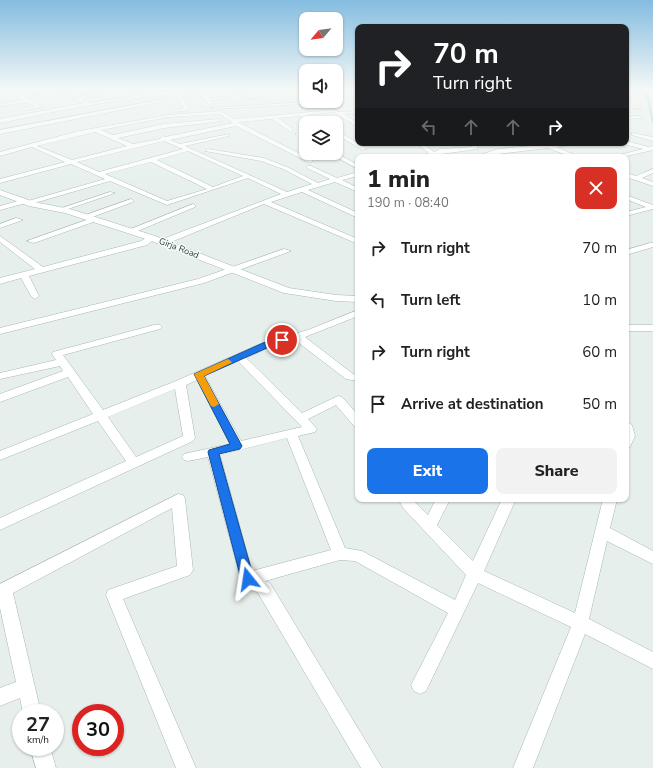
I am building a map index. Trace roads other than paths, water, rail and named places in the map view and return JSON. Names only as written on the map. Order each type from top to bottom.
[{"type":"main road","name":"Girja Road","points":[[0,192],[27,202],[95,220],[152,238],[287,291],[336,298],[355,299]]},
{"type":"main road","points":[[629,328],[653,328]]},
{"type":"main road","points":[[640,328],[653,334]]},
{"type":"street","points":[[0,132],[37,125]]},
{"type":"street","points":[[0,154],[120,125]]},
{"type":"street","points":[[113,137],[164,126],[184,125]]},
{"type":"street","points":[[0,181],[68,158],[132,146],[222,125]]},
{"type":"street","points":[[239,125],[334,179],[355,189]]},
{"type":"street","points":[[284,125],[291,130]]},
{"type":"street","points":[[164,126],[178,135]]},
{"type":"street","points":[[96,130],[132,146]]},
{"type":"street","points":[[643,133],[631,134],[653,139]]},
{"type":"street","points":[[178,146],[227,135]]},
{"type":"street","points":[[343,136],[355,144]]},
{"type":"street","points":[[162,138],[286,194]]},
{"type":"street","points":[[109,144],[122,142]]},
{"type":"street","points":[[140,144],[168,155]]},
{"type":"street","points":[[629,144],[652,149]]},
{"type":"street","points":[[31,146],[59,157],[68,158],[99,174],[167,203],[249,176]]},
{"type":"street","points":[[359,146],[364,149]]},
{"type":"street","points":[[450,146],[453,150]]},
{"type":"street","points":[[432,154],[440,151],[475,149],[474,146]]},
{"type":"street","points":[[488,154],[498,151],[549,146],[569,154]]},
{"type":"street","points":[[628,154],[652,149]]},
{"type":"street","points":[[99,174],[186,150]]},
{"type":"street","points":[[208,151],[262,159],[285,168],[316,184]]},
{"type":"street","points":[[343,159],[355,165]]},
{"type":"street","points":[[152,160],[213,188]]},
{"type":"street","points":[[636,179],[653,171]]},
{"type":"street","points":[[163,242],[215,220],[286,194],[316,184],[355,175]]},
{"type":"street","points":[[629,176],[653,184]]},
{"type":"street","points":[[0,208],[111,179]]},
{"type":"street","points":[[301,189],[355,215]]},
{"type":"street","points":[[60,210],[112,193]]},
{"type":"street","points":[[629,198],[653,207]]},
{"type":"street","points":[[84,217],[131,201]]},
{"type":"street","points":[[265,202],[355,241]]},
{"type":"street","points":[[130,231],[193,206]]},
{"type":"street","points":[[629,213],[653,207]]},
{"type":"street","points":[[0,226],[19,220]]},
{"type":"street","points":[[31,241],[95,220]]},
{"type":"street","points":[[0,238],[42,270]]},
{"type":"street","points":[[0,281],[144,243],[152,238]]},
{"type":"street","points":[[629,252],[653,245]]},
{"type":"street","points":[[0,331],[201,281],[288,251]]},
{"type":"street","points":[[24,275],[35,296]]},
{"type":"street","points":[[0,456],[180,383],[266,345],[311,332],[355,313]]},
{"type":"street","points":[[134,463],[57,354],[157,327]]},
{"type":"street","points":[[297,336],[350,377],[355,378]]},
{"type":"street","points":[[188,457],[312,429],[239,357]]},
{"type":"street","points":[[0,376],[63,362]]},
{"type":"street","points":[[0,398],[70,372]]},
{"type":"street","points":[[199,374],[237,446]]},
{"type":"street","points":[[0,524],[189,438],[180,383]]},
{"type":"street","points":[[301,418],[338,400],[355,419]]},
{"type":"street","points":[[291,433],[340,554]]},
{"type":"street","points":[[213,452],[248,579],[264,588],[372,768]]},
{"type":"street","points":[[30,704],[2,591],[178,499],[185,570],[114,595],[186,768]]},
{"type":"street","points":[[409,502],[475,574],[580,623],[653,661]]},
{"type":"street","points":[[430,526],[442,502]]},
{"type":"street","points":[[420,685],[458,610],[509,502]]},
{"type":"street","points":[[523,768],[578,632],[609,502]]},
{"type":"street","points":[[602,531],[653,558]]},
{"type":"street","points":[[248,579],[340,554],[357,555],[458,610]]},
{"type":"street","points":[[0,697],[26,687]]},
{"type":"street","points":[[43,756],[46,768]]}]
